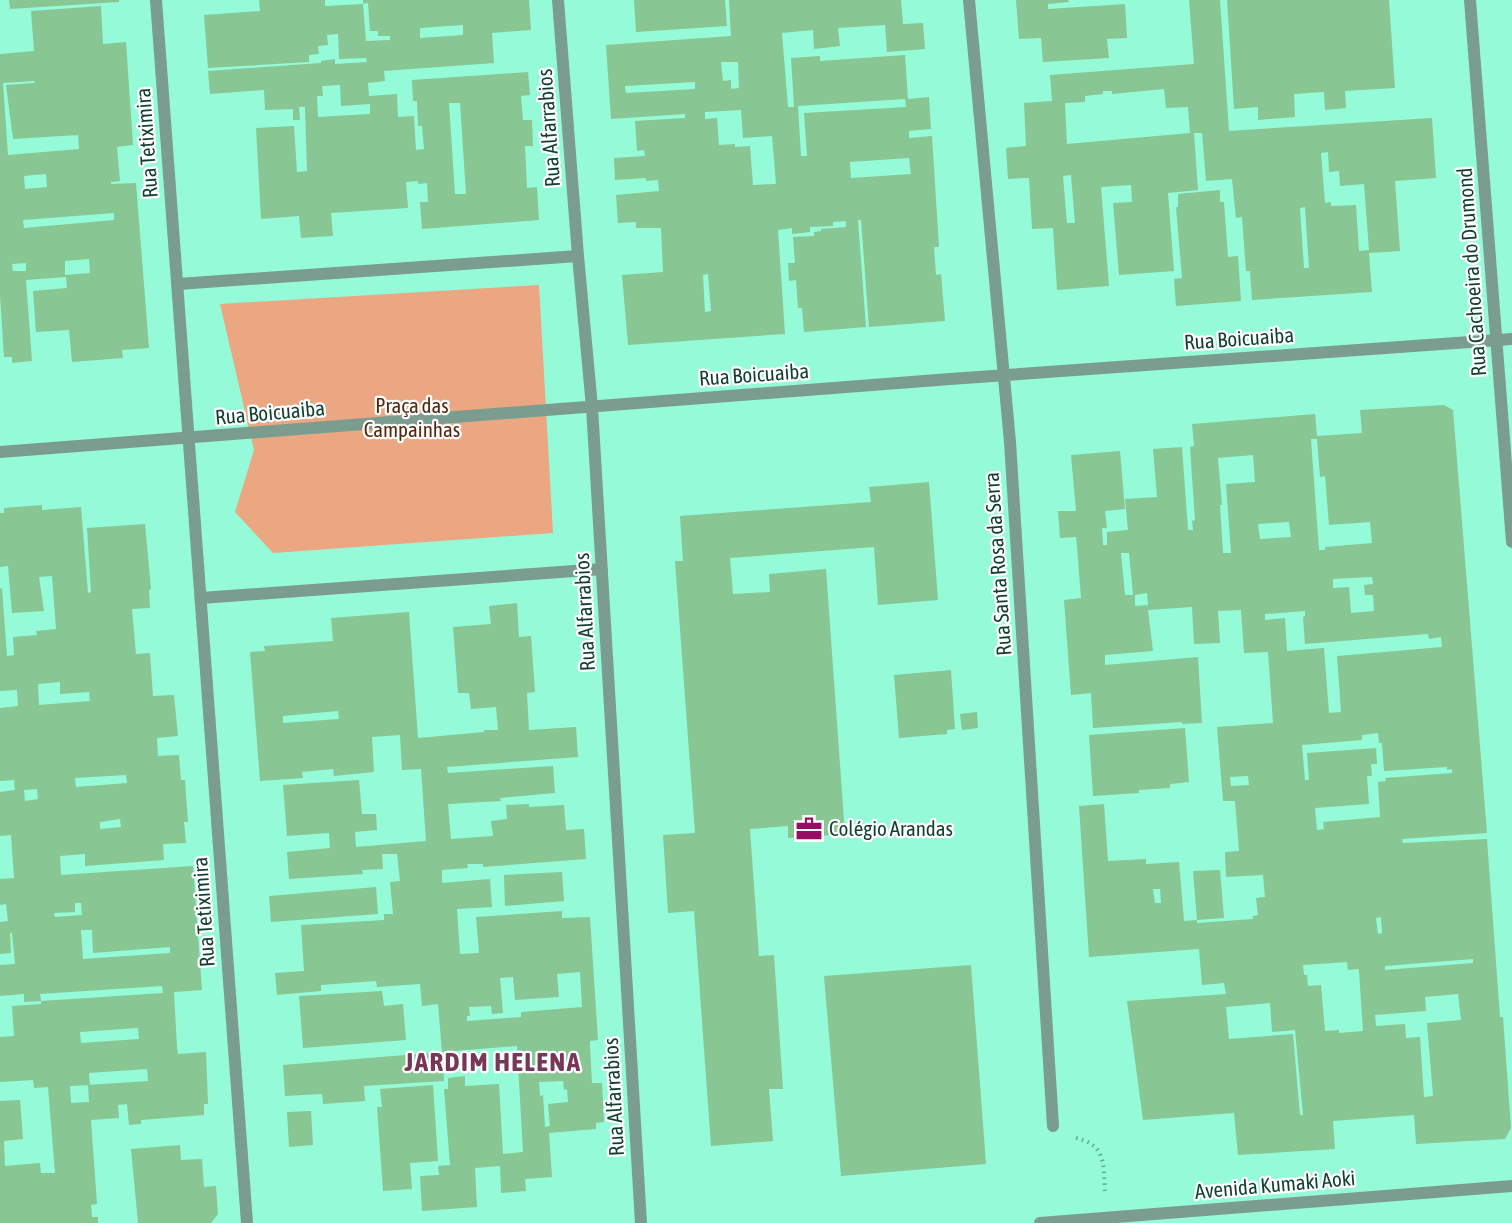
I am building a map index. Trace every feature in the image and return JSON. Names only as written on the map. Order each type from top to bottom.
[{"type":"street","name":"Rua Tetiximira","points":[[156,0],[178,284]]},
{"type":"street","name":"Rua Alfarrabios","points":[[558,0],[592,407],[641,1223]]},
{"type":"street","name":"Rua Santa Rosa da Serra","points":[[969,0],[1010,442],[1053,1126]]},
{"type":"street","name":"Rua Cachoeira do Drumond","points":[[1470,0],[1512,542]]},
{"type":"street","points":[[578,256],[178,284],[188,439],[201,598],[602,568]]},
{"type":"street","name":"Rua Boicuaiba","points":[[0,452],[1512,339]]},
{"type":"street","name":"Rua Tetiximira","points":[[201,598],[247,1223]]},
{"type":"street","name":"Avenida Kumaki Aoki","points":[[1040,1223],[1512,1186]]},
{"type":"path","points":[[1053,1126],[1060,1135],[1090,1142],[1102,1156],[1107,1218]]},
{"type":"green space","name":"Praça das Campainhas","points":[[539,285],[553,533],[273,553],[235,512],[254,450],[220,304]]},
{"type":"building","points":[[9,0],[119,0],[119,2],[10,9]]},
{"type":"building","points":[[259,0],[325,0],[325,6],[363,4],[363,0],[529,0],[531,30],[492,33],[494,63],[384,71],[385,81],[368,83],[369,96],[397,94],[398,117],[414,116],[416,150],[424,149],[422,126],[418,126],[417,101],[413,101],[412,80],[528,72],[530,95],[521,96],[523,120],[532,120],[533,146],[525,146],[527,188],[537,187],[539,220],[422,229],[420,202],[428,202],[427,183],[418,184],[418,181],[406,182],[408,208],[331,213],[333,236],[301,238],[299,216],[261,219],[256,128],[294,126],[297,172],[307,171],[305,107],[299,107],[300,120],[293,120],[293,109],[265,110],[264,90],[210,94],[208,71],[321,63],[321,61],[335,59],[335,64],[367,62],[366,58],[339,59],[338,34],[327,35],[328,45],[318,46],[319,54],[309,55],[309,62],[208,68],[204,15],[260,11]],"holes":[[[368,3],[370,31],[378,31],[378,36],[390,36],[390,40],[366,41],[363,4]],[[463,25],[463,35],[420,38],[420,28]],[[340,85],[341,106],[370,104],[370,114],[318,117],[317,96],[323,96],[322,86]],[[449,103],[460,103],[466,194],[455,194]]]},
{"type":"building","points":[[634,0],[725,0],[727,26],[636,32]]},
{"type":"building","points":[[729,0],[901,0],[903,24],[923,23],[925,49],[887,52],[885,25],[838,28],[840,46],[814,49],[813,30],[782,33],[788,107],[794,107],[791,58],[820,56],[820,61],[905,55],[908,99],[929,97],[931,129],[909,131],[909,138],[932,136],[939,247],[934,247],[936,275],[941,274],[945,321],[869,327],[861,220],[858,220],[866,327],[804,332],[802,308],[798,308],[796,280],[789,281],[788,263],[795,263],[793,237],[814,236],[814,232],[821,231],[821,229],[846,227],[846,221],[833,222],[833,226],[810,227],[810,232],[792,234],[792,228],[778,230],[785,334],[628,345],[622,275],[663,272],[661,228],[636,228],[636,222],[618,223],[616,195],[659,191],[658,180],[646,181],[646,178],[615,180],[614,158],[645,156],[644,150],[637,151],[635,121],[685,118],[685,114],[611,119],[606,45],[731,36]],"holes":[[[721,62],[738,62],[739,88],[731,89],[731,80],[723,81]],[[695,82],[695,89],[626,93],[625,86]],[[905,99],[906,107],[804,113],[807,156],[801,156],[798,106]],[[741,110],[743,138],[772,136],[776,184],[753,185],[750,146],[719,145],[717,118],[705,119],[705,112]],[[909,158],[911,174],[851,178],[850,162]],[[708,274],[711,311],[705,312],[703,275]]]},
{"type":"building","points":[[1016,0],[1068,0],[1069,2],[1048,4],[1048,9],[1125,4],[1127,38],[1107,39],[1109,58],[1043,62],[1041,38],[1019,39]]},
{"type":"building","points":[[1189,0],[1220,0],[1229,131],[1432,118],[1436,178],[1395,181],[1400,251],[1369,253],[1372,292],[1252,300],[1250,271],[1246,271],[1242,217],[1236,218],[1232,179],[1206,181],[1202,133],[1194,133],[1198,190],[1168,193],[1174,271],[1119,275],[1113,203],[1132,202],[1131,185],[1101,187],[1109,286],[1057,290],[1053,228],[1032,229],[1029,178],[1008,179],[1006,148],[1026,146],[1024,103],[1052,101],[1050,75],[1194,64]],"holes":[[[1164,89],[1166,108],[1188,107],[1190,133],[1067,144],[1065,103],[1085,102],[1085,96],[1103,94],[1103,91],[1112,91],[1112,94]],[[1328,152],[1329,172],[1339,171],[1340,186],[1364,184],[1369,250],[1359,251],[1356,205],[1331,206],[1331,202],[1325,203],[1321,153]],[[1071,175],[1075,223],[1067,223],[1063,176]],[[1305,207],[1309,268],[1304,268],[1300,208]]]},
{"type":"building","points":[[1227,0],[1389,0],[1395,88],[1345,91],[1346,108],[1325,110],[1324,92],[1294,94],[1295,117],[1258,120],[1258,107],[1234,109]]},
{"type":"building","points":[[101,6],[103,44],[126,42],[133,145],[117,147],[120,181],[111,182],[111,184],[136,183],[149,348],[122,350],[123,358],[72,362],[69,330],[36,332],[33,291],[67,288],[66,277],[26,280],[32,361],[12,363],[12,357],[4,357],[0,295],[0,54],[34,51],[31,11]],"holes":[[[34,81],[35,83],[6,85],[13,139],[78,135],[79,149],[8,155],[3,83]],[[46,174],[47,187],[25,189],[24,176]],[[114,213],[114,220],[24,228],[23,220]],[[89,259],[90,273],[65,275],[65,261]],[[26,263],[26,271],[13,271],[12,264]]]},
{"type":"building","points":[[1220,190],[1220,202],[1224,202],[1228,257],[1238,256],[1241,301],[1176,306],[1174,279],[1182,278],[1176,207],[1178,207],[1178,194]]},
{"type":"building","points":[[1444,405],[1453,410],[1487,833],[1402,839],[1403,843],[1487,839],[1511,1128],[1505,1139],[1416,1144],[1414,1115],[1333,1121],[1335,1149],[1238,1155],[1234,1113],[1143,1120],[1127,1001],[1226,994],[1224,983],[1202,985],[1199,949],[1089,957],[1079,806],[1104,804],[1108,861],[1146,859],[1146,864],[1179,862],[1184,921],[1197,920],[1197,923],[1253,919],[1253,916],[1258,915],[1256,898],[1265,897],[1263,875],[1226,877],[1225,852],[1239,851],[1235,801],[1223,801],[1217,727],[1273,723],[1268,652],[1244,653],[1241,610],[1218,611],[1220,643],[1194,644],[1192,607],[1148,610],[1153,651],[1105,655],[1105,665],[1198,657],[1202,723],[1182,724],[1182,722],[1093,728],[1091,693],[1071,695],[1064,600],[1081,598],[1076,537],[1060,538],[1058,511],[1076,511],[1071,455],[1120,451],[1125,509],[1105,511],[1107,528],[1102,528],[1103,545],[1107,545],[1107,532],[1128,530],[1125,499],[1157,497],[1153,449],[1182,447],[1188,530],[1193,530],[1192,521],[1195,520],[1190,447],[1194,446],[1192,424],[1315,414],[1317,436],[1362,433],[1360,410]],"holes":[[[1311,439],[1317,439],[1320,477],[1325,476],[1329,525],[1370,522],[1372,543],[1325,547],[1325,550],[1319,550]],[[1253,455],[1255,482],[1226,484],[1231,553],[1223,553],[1220,505],[1222,505],[1218,458]],[[1289,522],[1291,537],[1260,539],[1258,524]],[[1121,553],[1129,553],[1133,595],[1125,595]],[[1372,577],[1373,584],[1364,585],[1365,595],[1373,595],[1374,611],[1351,613],[1349,587],[1333,588],[1333,579]],[[1147,593],[1148,605],[1135,606],[1135,595]],[[1305,611],[1303,617],[1305,644],[1428,634],[1429,639],[1441,637],[1442,647],[1337,656],[1341,712],[1329,713],[1324,648],[1287,651],[1285,618],[1265,620],[1265,614]],[[1378,733],[1379,743],[1382,743],[1384,771],[1447,767],[1447,770],[1452,769],[1452,773],[1385,778],[1386,781],[1378,782],[1380,817],[1323,822],[1324,829],[1317,830],[1315,808],[1369,804],[1367,776],[1372,776],[1371,764],[1377,764],[1376,748],[1307,753],[1309,780],[1305,780],[1302,745],[1362,740],[1362,735]],[[1248,776],[1249,785],[1231,786],[1230,777]],[[1153,889],[1160,889],[1161,903],[1155,903]],[[1381,917],[1382,933],[1378,934],[1376,918]],[[1473,959],[1473,963],[1385,970],[1385,966]],[[1347,962],[1348,970],[1358,969],[1363,1031],[1339,1033],[1339,1030],[1325,1031],[1321,985],[1308,986],[1307,975],[1304,975],[1303,965]],[[1458,994],[1461,1020],[1427,1023],[1433,1096],[1424,1097],[1420,1037],[1406,1038],[1405,1024],[1376,1026],[1375,1015],[1426,1011],[1425,997]],[[1270,1003],[1272,1032],[1295,1030],[1303,1115],[1300,1115],[1293,1034],[1229,1039],[1226,1007]]]},
{"type":"building","points":[[929,482],[938,600],[878,605],[874,547],[730,558],[733,594],[770,592],[769,574],[826,569],[845,834],[788,838],[788,826],[750,829],[759,956],[774,955],[783,1089],[769,1089],[773,1141],[711,1146],[694,911],[668,913],[663,835],[695,833],[675,561],[683,561],[680,516],[871,502],[869,487]]},
{"type":"building","points":[[42,505],[42,510],[81,507],[88,593],[91,592],[87,528],[145,524],[151,589],[149,590],[150,608],[132,609],[136,654],[150,653],[153,696],[174,695],[178,736],[157,738],[158,756],[179,755],[181,780],[185,780],[188,822],[184,822],[186,843],[163,844],[164,860],[85,866],[85,854],[60,856],[61,875],[193,866],[202,990],[174,992],[177,1047],[178,1054],[206,1052],[208,1104],[204,1104],[204,1115],[141,1120],[141,1124],[129,1125],[127,1104],[118,1105],[119,1118],[91,1120],[97,1204],[91,1205],[92,1217],[98,1217],[98,1223],[0,1223],[0,1101],[20,1100],[23,1139],[4,1141],[5,1166],[40,1163],[41,1173],[55,1173],[48,1087],[34,1088],[33,1080],[0,1082],[0,1037],[14,1036],[12,1006],[41,1004],[41,1001],[24,1002],[24,994],[0,996],[0,965],[15,964],[12,933],[10,933],[11,953],[0,954],[0,922],[8,921],[6,904],[0,905],[0,879],[14,878],[11,835],[0,836],[0,792],[15,790],[14,780],[0,781],[0,708],[18,706],[17,690],[0,691],[0,589],[2,588],[7,656],[14,655],[13,637],[37,635],[36,631],[56,629],[52,576],[39,577],[44,611],[12,613],[8,566],[0,567],[0,513],[4,513],[4,508]],"holes":[[[60,682],[60,694],[89,692],[90,701],[39,705],[38,684]],[[126,775],[127,783],[76,787],[75,778]],[[37,789],[38,799],[25,801],[24,790]],[[120,819],[121,827],[100,829],[100,822]],[[75,903],[81,903],[82,915],[55,917],[54,913],[75,912]],[[81,930],[92,930],[93,953],[170,947],[170,953],[83,959]],[[162,986],[163,993],[41,1001],[40,994]],[[138,1028],[139,1039],[81,1043],[80,1032]],[[147,1069],[148,1081],[90,1085],[89,1073]],[[88,1085],[89,1102],[71,1103],[70,1086]]]},
{"type":"building","points":[[517,603],[519,637],[531,636],[535,692],[527,693],[529,730],[576,727],[578,757],[447,767],[448,773],[553,766],[555,793],[500,798],[501,801],[448,804],[451,839],[493,836],[491,821],[507,819],[506,805],[529,804],[529,807],[564,805],[566,830],[584,829],[586,859],[483,867],[483,864],[467,864],[468,868],[442,870],[442,883],[490,879],[492,907],[457,909],[460,954],[479,953],[476,917],[562,911],[562,918],[590,917],[598,1040],[590,1041],[592,1083],[602,1083],[604,1122],[596,1123],[596,1129],[549,1133],[552,1177],[525,1179],[526,1191],[501,1193],[500,1166],[475,1168],[477,1207],[422,1211],[420,1176],[439,1175],[438,1166],[450,1165],[444,1089],[448,1089],[448,1078],[465,1076],[465,1086],[499,1084],[503,1154],[523,1152],[517,1046],[442,1052],[438,1004],[422,1006],[420,984],[377,987],[376,981],[321,985],[321,991],[277,995],[275,973],[304,971],[301,925],[384,920],[384,914],[393,914],[390,882],[400,881],[397,854],[382,854],[383,869],[362,870],[363,874],[289,879],[287,852],[330,848],[329,833],[287,836],[283,785],[359,780],[362,814],[376,814],[377,830],[355,832],[356,847],[426,841],[421,769],[402,770],[400,735],[372,737],[374,772],[334,776],[333,769],[302,772],[303,778],[260,781],[250,652],[265,651],[264,646],[333,641],[331,618],[409,612],[418,738],[498,730],[496,707],[471,709],[469,693],[458,693],[453,627],[491,624],[489,606]],"holes":[[[338,711],[339,719],[283,723],[283,716]],[[580,972],[582,1007],[521,1012],[521,1017],[467,1021],[467,1016],[470,1016],[469,1007],[491,1006],[492,1014],[503,1013],[500,978],[513,977],[515,1000],[559,997],[557,974]],[[563,1081],[564,1090],[567,1089],[568,1102],[548,1104],[550,1126],[545,1127],[543,1095],[540,1096],[539,1082]]]},
{"type":"building","points":[[951,670],[955,729],[947,730],[947,734],[899,738],[894,675]]},
{"type":"building","points":[[977,712],[978,728],[962,730],[960,714]]},
{"type":"building","points":[[1185,728],[1189,782],[1170,784],[1170,788],[1139,790],[1139,793],[1093,796],[1089,735]]},
{"type":"building","points":[[1220,870],[1224,918],[1197,920],[1193,871]]},
{"type":"building","points":[[562,872],[564,901],[505,906],[504,875]]},
{"type":"building","points":[[376,887],[378,914],[271,922],[269,896]]},
{"type":"building","points":[[971,965],[986,1164],[841,1176],[824,976]]},
{"type":"building","points":[[382,991],[384,1006],[403,1004],[406,1040],[303,1048],[299,996]]},
{"type":"building","points":[[442,1052],[444,1081],[364,1086],[365,1101],[323,1104],[322,1094],[285,1096],[283,1065]]},
{"type":"building","points":[[433,1085],[438,1161],[410,1163],[412,1189],[383,1191],[377,1107],[382,1107],[380,1089]]},
{"type":"building","points":[[311,1111],[313,1145],[289,1147],[287,1112]]},
{"type":"building","points":[[180,1145],[181,1160],[202,1159],[204,1187],[216,1186],[218,1214],[211,1223],[138,1223],[131,1149]]},
{"type":"place","name":"Colégio Arandas","points":[[809,829]]},
{"type":"district","name":"JARDIM HELENA","points":[[493,1062]]}]
